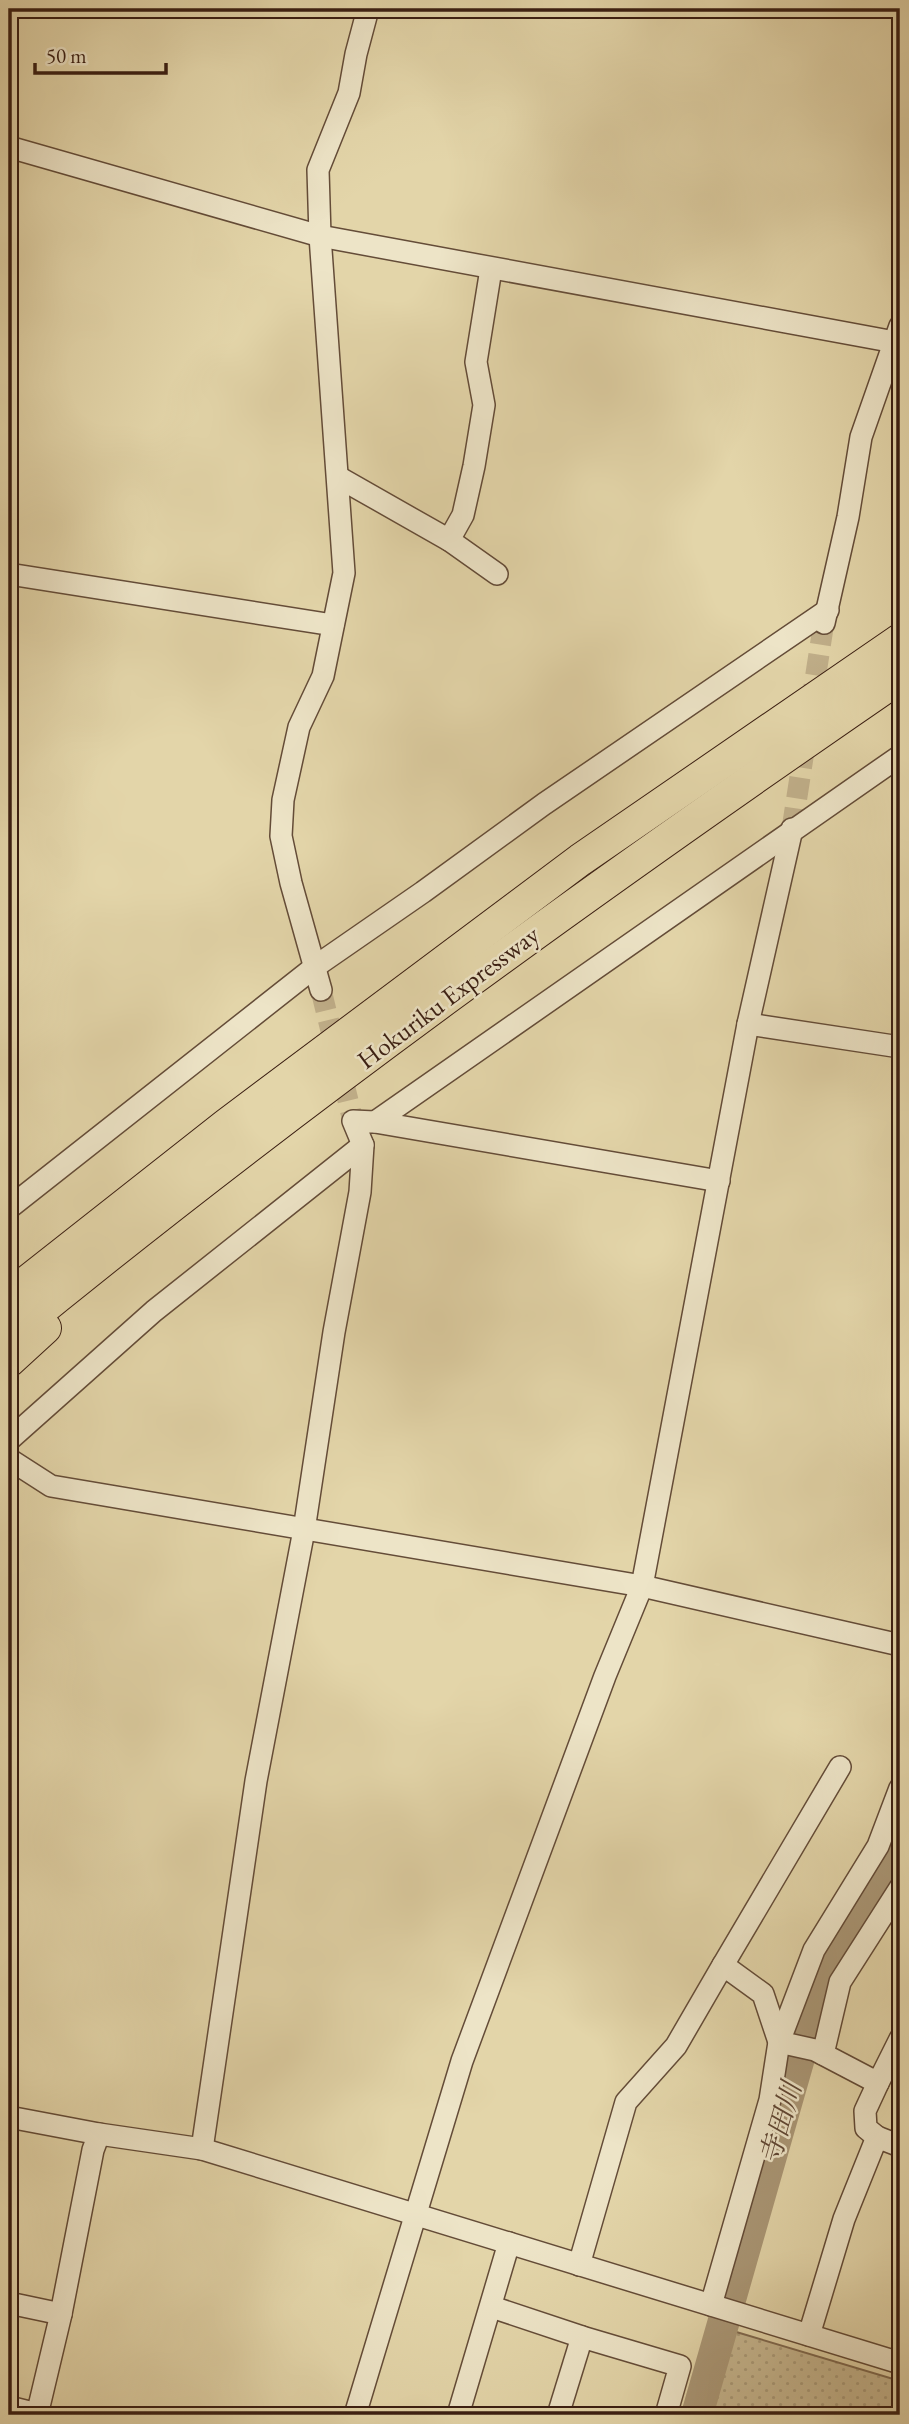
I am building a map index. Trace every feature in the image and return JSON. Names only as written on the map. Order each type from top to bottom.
[{"type":"highway","name":"Hokuriku Expressway","points":[[9,1294],[226,1125],[580,860],[900,640]]},
{"type":"highway","name":"Hokuriku Expressway","points":[[9,1336],[250,1146],[594,889],[900,677]]},
{"type":"highway","points":[[9,1361],[250,1146]]},
{"type":"street","points":[[321,990],[290,883],[281,836],[283,800],[299,727],[323,676],[344,573],[320,236],[318,170],[349,93],[368,9]]},
{"type":"street","points":[[9,147],[320,236],[491,269],[898,337],[861,437],[848,517],[825,619],[544,804],[424,892],[316,966],[9,1208]]},
{"type":"street","points":[[449,540],[463,515],[484,405],[475,362],[491,269]]},
{"type":"street","points":[[338,477],[449,540],[497,574]]},
{"type":"street","points":[[9,574],[332,625]]},
{"type":"street","points":[[374,1122],[900,756]]},
{"type":"street","points":[[355,2415],[462,2061],[605,1676],[642,1586],[748,1024],[792,829]]},
{"type":"street","points":[[748,1024],[900,1048]]},
{"type":"street","points":[[202,2149],[256,1781],[304,1530],[334,1332],[360,1192],[363,1146],[353,1122],[374,1122],[719,1181]]},
{"type":"street","points":[[9,1440],[154,1311],[363,1146]]},
{"type":"street","points":[[9,1459],[51,1486],[642,1586],[900,1645]]},
{"type":"street","points":[[579,2265],[626,2102],[676,2046],[840,1767]]},
{"type":"street","points":[[710,2305],[770,2100],[779,2042],[814,1950],[878,1846],[900,1788]]},
{"type":"street","points":[[823,2054],[840,1982],[900,1888]]},
{"type":"street","points":[[723,1965],[763,1994],[779,2042]]},
{"type":"street","points":[[900,2039],[865,2111],[866,2128],[877,2137],[900,2146]]},
{"type":"street","points":[[779,2042],[815,2050],[878,2083]]},
{"type":"street","points":[[9,2117],[202,2149],[900,2363]]},
{"type":"street","points":[[9,2407],[37,2415],[61,2314],[93,2150],[99,2134]]},
{"type":"street","points":[[809,2335],[844,2219],[877,2137]]},
{"type":"street","points":[[458,2415],[509,2243]]},
{"type":"street","points":[[9,2303],[61,2314]]},
{"type":"street","points":[[492,2307],[680,2366],[666,2415]]},
{"type":"street","points":[[558,2415],[582,2337]]},
{"type":"shaded area","points":[[733,2331],[900,2381],[900,2398],[894,2415],[706,2415]]},
{"type":"waterway","name":"寺田川","points":[[697,2415],[823,1974],[896,1865],[900,1848]]},
{"type":"tunnel","points":[[811,706],[823,628]]},
{"type":"tunnel","points":[[792,829],[806,738]]},
{"type":"tunnel","points":[[321,990],[353,1121]]}]
